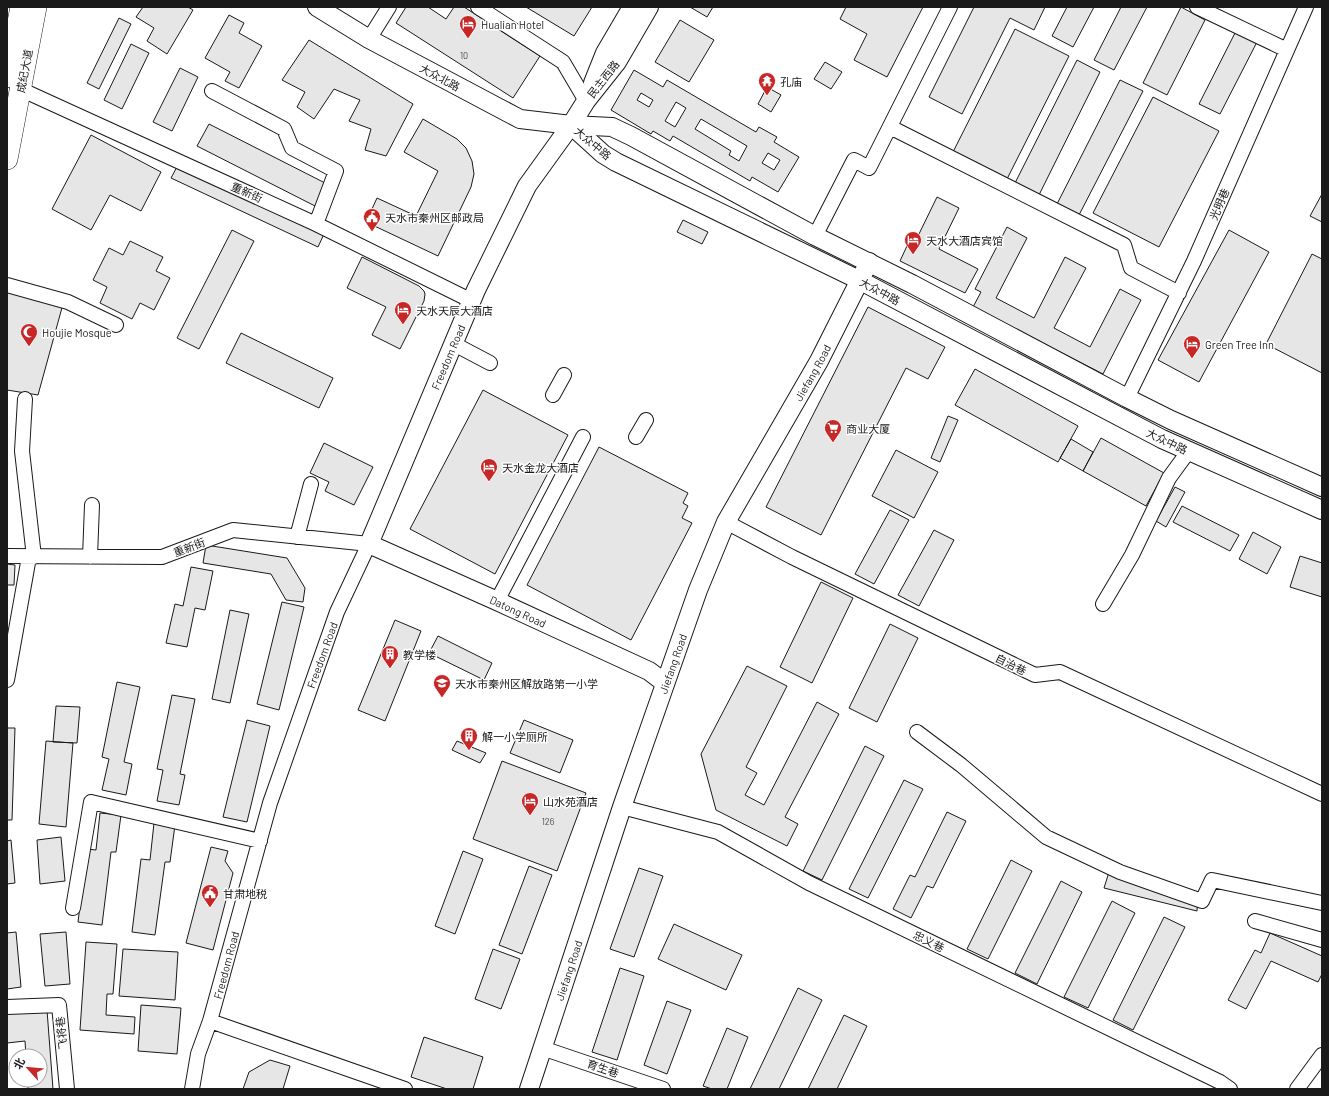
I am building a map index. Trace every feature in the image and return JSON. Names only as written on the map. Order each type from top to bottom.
[{"type":"highway","name":"成纪大道","points":[[7,159],[21,7]]},
{"type":"highway","name":"成纪大道","points":[[14,83],[36,7]]},
{"type":"main road","name":"大众北路","points":[[317,7],[369,39],[520,119],[571,124]]},
{"type":"main road","name":"民主西路","points":[[586,101],[605,53],[632,7]]},
{"type":"main road","name":"民主西路","points":[[586,101],[618,62],[649,7]]},
{"type":"main road","name":"Freedom Road","points":[[369,544],[476,290],[527,186],[586,101]]},
{"type":"main road","name":"大众中路","points":[[571,124],[612,127],[632,136],[815,236],[919,287],[1126,398],[1171,420],[1322,487]]},
{"type":"main road","name":"大众中路","points":[[571,124],[603,154],[616,162],[859,280],[1188,452],[1322,510]]},
{"type":"main road","name":"Jiefang Road","points":[[529,1089],[622,807],[698,590],[726,522],[819,361],[869,262]]},
{"type":"main road","name":"Datong Road","points":[[369,544],[649,671],[665,683]]},
{"type":"street","points":[[369,39],[388,7]]},
{"type":"street","points":[[478,7],[563,62],[586,101]]},
{"type":"street","points":[[815,236],[854,160],[869,168],[950,7]]},
{"type":"street","points":[[1197,7],[1287,50]]},
{"type":"street","name":"光明巷","points":[[1126,398],[1194,261],[1306,7]]},
{"type":"street","name":"重新街","points":[[14,83],[316,224],[472,300]]},
{"type":"street","points":[[212,91],[284,129],[292,148],[336,171],[316,224]]},
{"type":"street","points":[[890,127],[1124,245],[1131,268],[1179,292]]},
{"type":"street","points":[[7,285],[68,302],[116,325]]},
{"type":"street","points":[[454,344],[490,363]]},
{"type":"street","points":[[553,395],[564,376]]},
{"type":"street","points":[[7,680],[31,557],[22,451],[25,399]]},
{"type":"street","points":[[636,437],[646,420]]},
{"type":"street","points":[[497,601],[583,438]]},
{"type":"street","points":[[1103,604],[1132,555],[1169,478],[1188,452]]},
{"type":"street","points":[[297,537],[311,484]]},
{"type":"street","points":[[90,557],[92,505]]},
{"type":"street","name":"自治巷","points":[[726,522],[792,557],[1035,676],[1060,672],[1322,794]]},
{"type":"street","name":"重新街","points":[[7,556],[162,557],[233,530],[369,544]]},
{"type":"street","name":"Freedom Road","points":[[192,1089],[198,1054],[210,1021],[270,803],[338,612],[369,544]]},
{"type":"street","points":[[917,732],[961,765],[1046,837],[1120,872],[1202,901],[1212,880],[1322,901]]},
{"type":"street","points":[[73,908],[91,802],[260,841]]},
{"type":"street","name":"忠义巷","points":[[622,807],[718,832],[810,883],[1220,1082],[1230,1089]]},
{"type":"street","points":[[1255,921],[1322,940]]},
{"type":"street","name":"飞将巷","points":[[7,1007],[59,1004],[67,1089]]},
{"type":"street","points":[[210,1021],[405,1089]]},
{"type":"street","name":"育生巷","points":[[542,1048],[663,1089]]},
{"type":"street","points":[[1297,1089],[1322,1055]]},
{"type":"building","points":[[143,7],[188,7],[193,10],[167,54],[147,41],[154,28],[136,17]]},
{"type":"building","name":"Hualian Hotel","points":[[406,7],[428,7],[446,19],[454,7],[464,7],[540,56],[513,98],[396,23]]},
{"type":"building","points":[[526,7],[592,7],[574,36]]},
{"type":"building","points":[[690,7],[713,7],[707,17]]},
{"type":"building","points":[[846,7],[923,7],[887,77],[854,60],[867,34],[840,19]]},
{"type":"building","points":[[974,7],[1045,7],[1034,30],[1010,18],[962,114],[929,97]]},
{"type":"building","points":[[1067,7],[1094,7],[1073,47],[1052,36]]},
{"type":"building","points":[[1121,7],[1147,7],[1114,70],[1094,60]]},
{"type":"building","points":[[1181,7],[1205,20],[1167,95],[1143,83]]},
{"type":"building","points":[[229,15],[244,23],[239,33],[262,46],[239,88],[225,81],[230,72],[205,58]]},
{"type":"building","points":[[119,18],[131,24],[99,89],[87,83]]},
{"type":"building","points":[[680,20],[714,40],[689,82],[655,62]]},
{"type":"building","points":[[1015,29],[1069,56],[1006,181],[952,154]]},
{"type":"building","points":[[1236,31],[1257,42],[1220,114],[1199,104]]},
{"type":"building","points":[[309,40],[413,104],[386,156],[365,150],[371,129],[349,121],[360,100],[334,89],[314,119],[297,107],[305,92],[282,80]]},
{"type":"building","points":[[131,44],[149,53],[122,109],[104,100]]},
{"type":"building","points":[[1077,60],[1100,72],[1038,197],[1014,185]]},
{"type":"building","points":[[825,62],[842,72],[831,89],[814,79]]},
{"type":"building","points":[[180,68],[198,77],[172,131],[153,122]]},
{"type":"building","points":[[634,70],[663,87],[667,80],[756,132],[759,127],[777,137],[774,142],[799,157],[778,192],[752,177],[750,181],[673,136],[670,141],[653,131],[651,134],[611,110]],"holes":[[[641,93],[653,100],[649,107],[637,100]],[[676,102],[686,108],[675,127],[665,121]],[[701,119],[747,146],[739,161],[729,155],[731,151],[695,129]],[[768,153],[780,160],[774,170],[762,163]]]},
{"type":"building","points":[[1120,80],[1143,91],[1079,215],[1057,204]]},
{"type":"building","points":[[767,87],[781,95],[771,112],[758,104]]},
{"type":"building","points":[[1153,97],[1219,131],[1159,247],[1093,213]]},
{"type":"building","points":[[423,119],[457,139],[466,148],[472,161],[474,174],[471,187],[438,256],[366,222],[377,198],[416,216],[438,171],[404,152]]},
{"type":"building","points":[[209,124],[327,184],[315,206],[197,146]]},
{"type":"building","points":[[91,135],[161,172],[141,211],[110,195],[91,230],[52,209]]},
{"type":"building","points":[[178,165],[324,234],[318,247],[171,178]]},
{"type":"building","points":[[1322,194],[1322,222],[1310,216]]},
{"type":"building","points":[[937,197],[959,208],[939,249],[978,269],[965,293],[900,261],[913,233],[918,236]]},
{"type":"building","points":[[683,220],[708,232],[702,244],[677,232]]},
{"type":"building","points":[[1007,227],[1027,238],[996,298],[1034,318],[1065,257],[1086,268],[1054,328],[1090,347],[1120,289],[1141,300],[1103,374],[973,307],[981,292],[975,289]]},
{"type":"building","points":[[232,230],[254,241],[199,349],[177,338]]},
{"type":"building","points":[[1229,230],[1269,252],[1199,382],[1158,360]]},
{"type":"building","points":[[130,241],[163,257],[156,271],[170,278],[154,310],[140,303],[132,319],[100,303],[107,287],[93,280],[109,248],[123,255]]},
{"type":"building","points":[[1312,254],[1322,259],[1322,373],[1266,344]]},
{"type":"building","points":[[362,257],[419,286],[424,291],[424,301],[400,349],[372,335],[386,307],[347,288]]},
{"type":"building","name":"Houjie Mosque","points":[[7,288],[63,304],[38,395],[7,390]]},
{"type":"building","name":"商业大厦","points":[[868,307],[945,347],[928,379],[906,368],[821,535],[766,507]]},
{"type":"building","points":[[241,333],[333,378],[319,408],[226,363]]},
{"type":"building","points":[[975,369],[1078,426],[1058,462],[955,405]]},
{"type":"building","name":"天水金龙大酒店","points":[[483,390],[568,435],[495,574],[410,529]]},
{"type":"building","points":[[948,416],[958,420],[940,462],[931,458]]},
{"type":"building","points":[[1101,438],[1164,473],[1146,506],[1083,471]]},
{"type":"building","points":[[1071,439],[1093,452],[1083,471],[1060,458]]},
{"type":"building","points":[[324,443],[373,467],[354,505],[325,491],[329,482],[310,473]]},
{"type":"building","points":[[599,447],[688,493],[683,503],[688,506],[682,518],[692,523],[631,640],[527,585]]},
{"type":"building","points":[[896,450],[938,472],[914,518],[872,496]]},
{"type":"building","points":[[1175,487],[1185,492],[1166,527],[1156,521]]},
{"type":"building","points":[[1182,506],[1239,535],[1230,551],[1173,522]]},
{"type":"building","points":[[890,510],[909,520],[874,584],[855,574]]},
{"type":"building","points":[[934,530],[954,540],[919,606],[898,595]]},
{"type":"building","points":[[1253,532],[1281,547],[1267,574],[1239,559]]},
{"type":"building","points":[[206,545],[287,558],[305,588],[303,602],[286,600],[271,574],[203,563]]},
{"type":"building","points":[[1300,556],[1322,563],[1322,597],[1290,587]]},
{"type":"building","points":[[7,564],[15,565],[14,585],[7,585]]},
{"type":"building","points":[[191,567],[213,571],[205,610],[195,608],[187,647],[166,643],[175,604],[183,606]]},
{"type":"building","points":[[821,582],[853,598],[812,683],[780,667]]},
{"type":"building","points":[[282,602],[304,607],[279,710],[257,704]]},
{"type":"building","points":[[230,610],[249,614],[230,703],[212,699]]},
{"type":"building","name":"教学楼","points":[[395,620],[421,631],[385,721],[358,710]]},
{"type":"building","points":[[890,624],[918,638],[877,722],[849,708]]},
{"type":"building","name":"教学楼","points":[[438,636],[492,663],[484,680],[429,653]]},
{"type":"building","points":[[747,666],[787,686],[746,767],[757,773],[745,795],[764,805],[817,702],[839,714],[785,817],[798,824],[787,846],[716,810],[701,754]]},
{"type":"building","points":[[117,682],[140,687],[124,762],[132,764],[126,795],[102,790],[109,759],[102,757]]},
{"type":"building","points":[[172,695],[195,699],[180,774],[185,775],[179,805],[157,801],[163,770],[157,769]]},
{"type":"building","points":[[56,706],[80,707],[77,743],[53,742]]},
{"type":"building","points":[[247,720],[270,726],[247,822],[223,817]]},
{"type":"building","points":[[524,720],[573,740],[560,773],[510,753]]},
{"type":"building","points":[[7,728],[15,728],[12,820],[7,820]]},
{"type":"building","points":[[46,741],[73,743],[66,827],[39,824]]},
{"type":"building","name":"解一小学厕所","points":[[457,741],[486,753],[480,763],[452,750]]},
{"type":"building","points":[[865,746],[884,756],[822,880],[803,871]]},
{"type":"building","name":"山水苑酒店","points":[[502,761],[586,793],[557,871],[473,839]]},
{"type":"building","points":[[904,780],[923,789],[868,898],[849,889]]},
{"type":"building","points":[[947,812],[966,821],[933,888],[927,886],[911,918],[893,909],[910,875],[915,877]]},
{"type":"building","points":[[100,813],[121,815],[116,852],[111,852],[102,925],[78,922],[87,849],[96,850]]},
{"type":"building","points":[[154,823],[175,825],[170,862],[165,862],[155,935],[132,932],[141,859],[150,860]]},
{"type":"building","points":[[61,837],[65,881],[40,884],[37,840]]},
{"type":"building","points":[[11,840],[15,883],[7,884],[7,841]]},
{"type":"building","name":"甘肃地税","points":[[211,847],[228,851],[225,861],[233,873],[213,950],[186,943]]},
{"type":"building","points":[[463,851],[483,859],[455,934],[435,926]]},
{"type":"building","points":[[1011,860],[1032,871],[988,959],[967,949]]},
{"type":"building","points":[[529,866],[552,875],[522,954],[499,945]]},
{"type":"building","points":[[639,868],[663,876],[634,957],[610,949]]},
{"type":"building","points":[[1109,872],[1198,892],[1197,911],[1104,888]]},
{"type":"building","points":[[1061,881],[1082,892],[1037,984],[1015,973]]},
{"type":"building","points":[[1112,901],[1135,913],[1088,1008],[1064,997]]},
{"type":"building","points":[[1164,917],[1185,927],[1133,1030],[1113,1020]]},
{"type":"building","points":[[674,924],[742,955],[726,990],[658,959]]},
{"type":"building","points":[[16,932],[21,987],[7,989],[7,933]]},
{"type":"building","points":[[66,932],[70,984],[45,986],[40,934]]},
{"type":"building","points":[[1270,933],[1322,956],[1322,974],[1318,982],[1271,961],[1246,1009],[1228,1000],[1255,950],[1261,953]]},
{"type":"building","points":[[86,942],[117,944],[113,994],[107,994],[106,1015],[135,1017],[134,1034],[80,1030]]},
{"type":"building","points":[[123,949],[178,952],[175,1000],[119,996]]},
{"type":"building","points":[[493,949],[520,959],[501,1009],[475,999]]},
{"type":"building","points":[[620,968],[644,976],[617,1060],[592,1052]]},
{"type":"building","points":[[798,988],[822,1000],[779,1089],[750,1089]]},
{"type":"building","points":[[667,1001],[691,1010],[667,1074],[644,1065]]},
{"type":"building","points":[[141,1005],[181,1008],[177,1054],[138,1051]]},
{"type":"building","points":[[47,1010],[53,1089],[28,1089],[48,1088],[48,1048],[25,1048],[25,1041],[7,1043],[7,1013]]},
{"type":"building","points":[[844,1015],[867,1026],[837,1089],[808,1089]]},
{"type":"building","points":[[727,1028],[748,1037],[727,1089],[712,1089],[703,1086]]},
{"type":"building","points":[[424,1037],[483,1057],[473,1089],[447,1089],[411,1077]]},
{"type":"building","points":[[270,1060],[290,1066],[283,1089],[243,1089],[249,1072]]},
{"type":"place","name":"Hualian Hotel","points":[[468,39]]},
{"type":"place","name":"孔庙","points":[[767,96]]},
{"type":"place","name":"天水市秦州区邮政局","points":[[372,232]]},
{"type":"place","name":"天水大酒店宾馆","points":[[913,255]]},
{"type":"place","name":"天水天辰大酒店","points":[[403,325]]},
{"type":"place","name":"Houjie Mosque","points":[[29,347]]},
{"type":"place","name":"Green Tree Inn","points":[[1192,359]]},
{"type":"place","name":"商业大厦","points":[[833,443]]},
{"type":"place","name":"天水金龙大酒店","points":[[489,482]]},
{"type":"place","name":"教学楼","points":[[390,669]]},
{"type":"place","name":"天水市秦州区解放路第一小学","points":[[442,698]]},
{"type":"place","name":"解一小学厕所","points":[[469,751]]},
{"type":"place","name":"山水苑酒店","points":[[530,816]]},
{"type":"place","name":"甘肃地税","points":[[210,908]]}]
